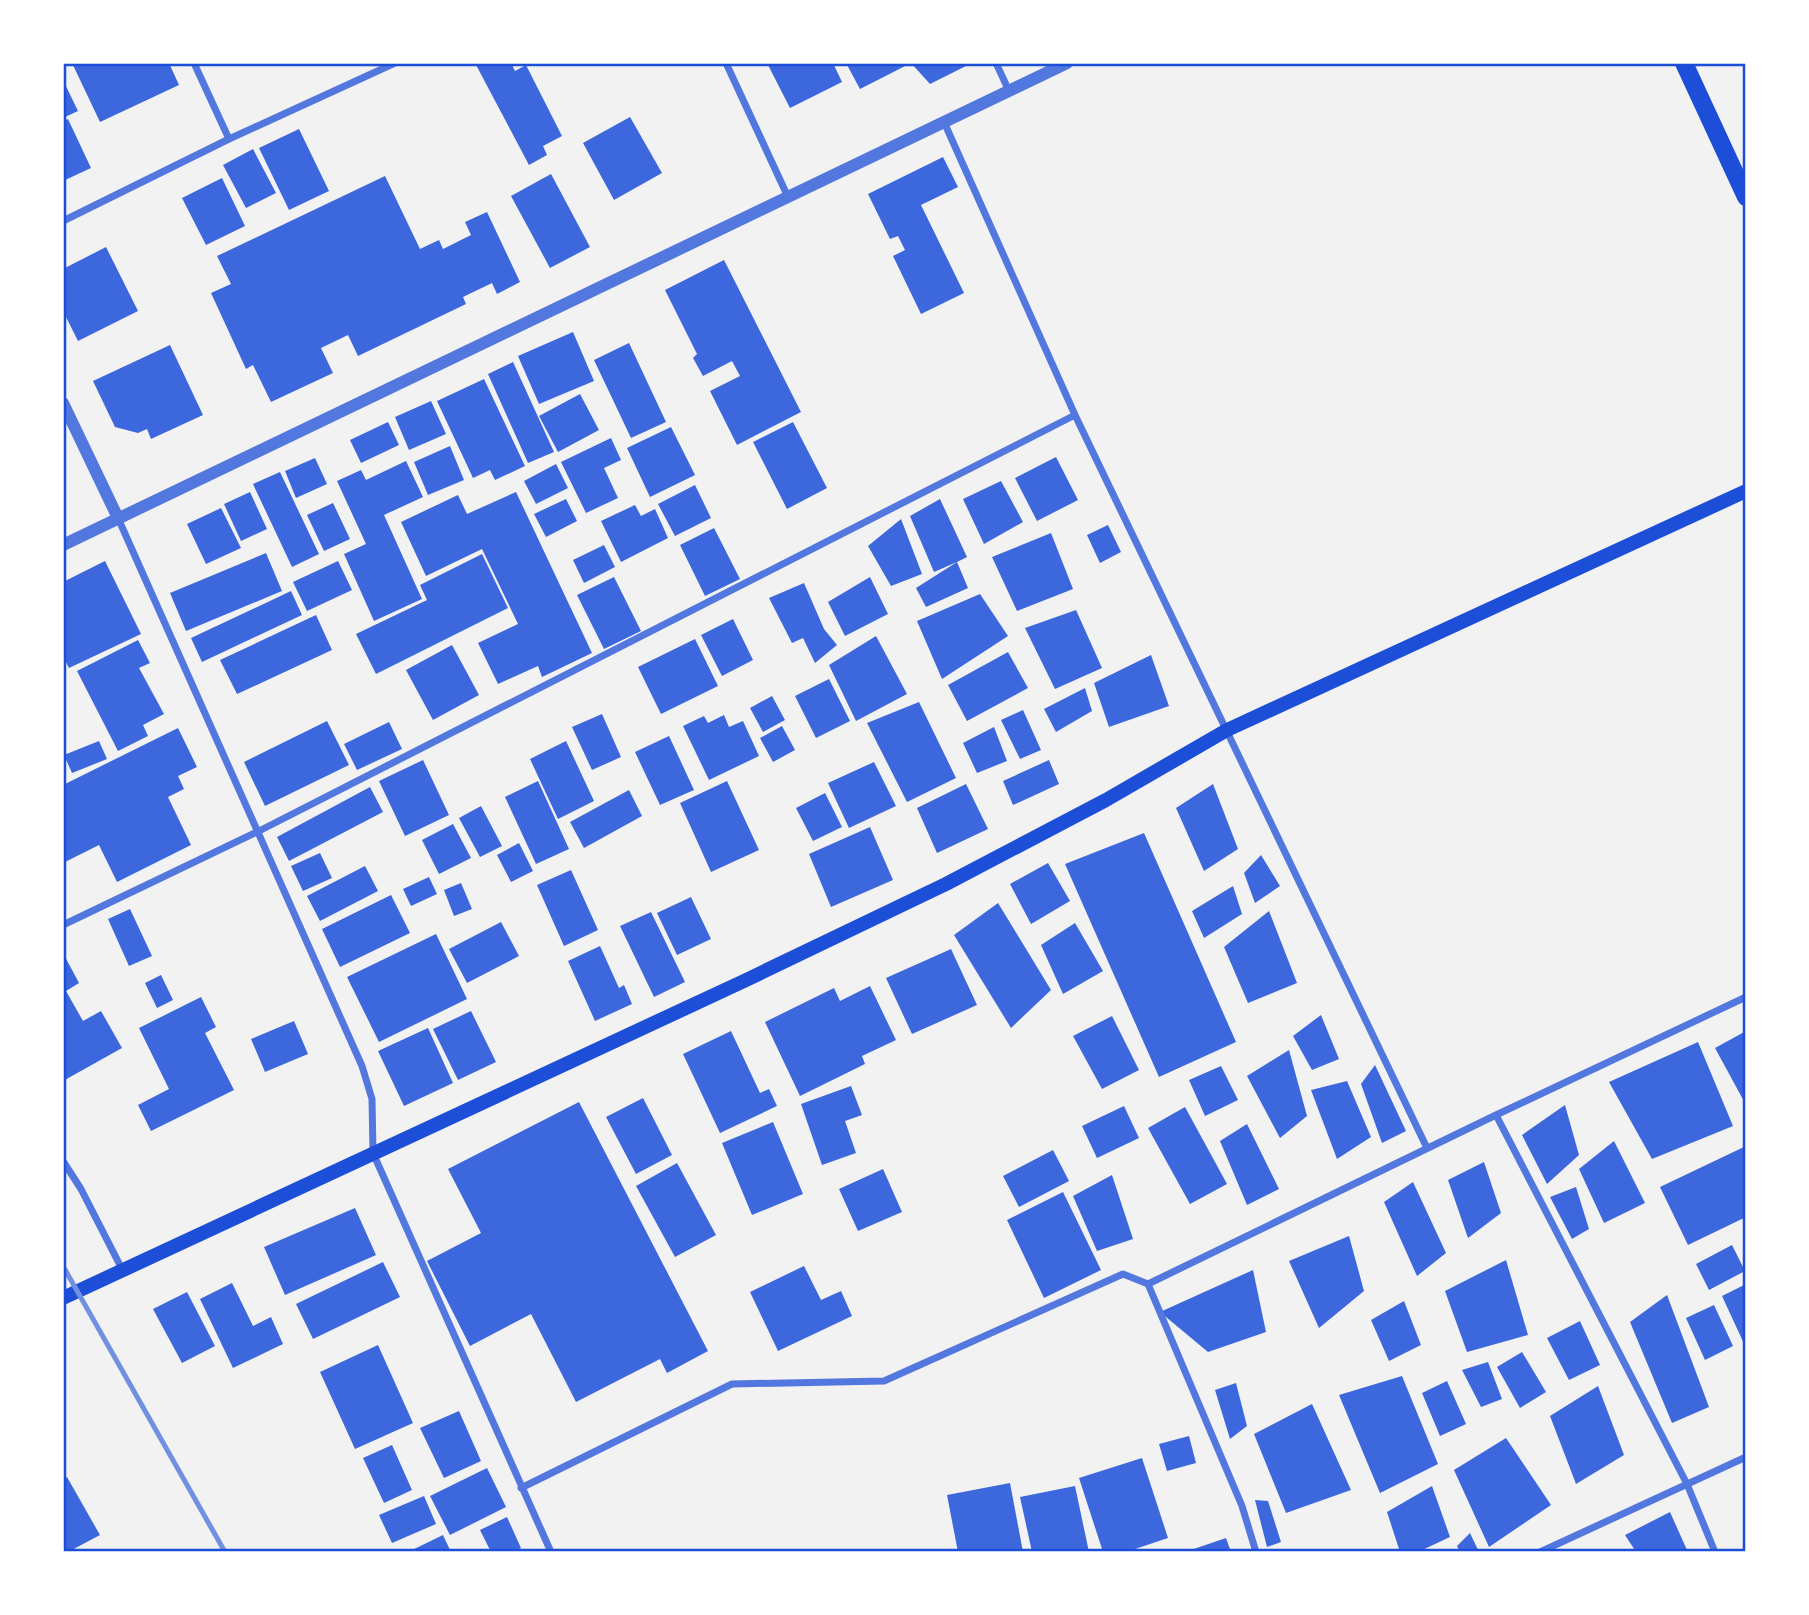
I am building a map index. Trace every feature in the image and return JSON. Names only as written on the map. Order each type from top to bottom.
[{"type":"main road","points":[[1684,63],[1746,197]]},
{"type":"main road","points":[[63,1298],[946,884],[1106,800],[1227,730],[1746,491]]},
{"type":"street","points":[[194,63],[229,139]]},
{"type":"street","points":[[63,221],[229,139],[396,63]]},
{"type":"street","points":[[726,63],[788,197]]},
{"type":"street","points":[[996,63],[1009,91]]},
{"type":"street","points":[[63,545],[1067,63]]},
{"type":"street","points":[[944,122],[1075,415],[1427,1148]]},
{"type":"street","points":[[63,402],[118,518],[362,1066],[372,1099],[373,1153],[551,1552]]},
{"type":"street","points":[[63,925],[258,831],[1075,415]]},
{"type":"street","points":[[1148,1284],[1746,997]]},
{"type":"street","points":[[1496,1115],[1687,1484],[1715,1552]]},
{"type":"street","points":[[63,1161],[81,1189],[123,1271]]},
{"type":"street","points":[[521,1488],[732,1384],[884,1381],[1123,1274],[1148,1284],[1242,1506],[1256,1552]]},
{"type":"street","points":[[1540,1552],[1746,1457]]},
{"type":"building","points":[[72,63],[169,63],[179,85],[100,122]]},
{"type":"building","points":[[475,63],[511,63],[515,71],[526,65],[562,136],[543,146],[547,155],[529,165]]},
{"type":"building","points":[[767,63],[833,63],[842,82],[790,108]]},
{"type":"building","points":[[846,63],[911,63],[860,89]]},
{"type":"building","points":[[911,63],[972,63],[930,84]]},
{"type":"building","points":[[63,80],[78,111],[63,118]]},
{"type":"building","points":[[630,117],[662,173],[614,200],[583,143]]},
{"type":"building","points":[[68,119],[91,168],[63,181],[63,121]]},
{"type":"building","points":[[299,129],[329,191],[289,210],[259,148]]},
{"type":"building","points":[[253,149],[276,193],[246,208],[223,165]]},
{"type":"building","points":[[943,157],[958,187],[921,205],[964,293],[921,314],[893,256],[905,250],[898,236],[890,239],[868,194]]},
{"type":"building","points":[[551,174],[590,247],[550,268],[511,196]]},
{"type":"building","points":[[385,176],[420,249],[439,240],[443,249],[471,235],[465,222],[487,212],[520,282],[497,294],[492,283],[463,297],[466,304],[358,356],[348,335],[321,348],[333,373],[271,402],[253,365],[246,369],[211,293],[231,284],[217,256]]},
{"type":"building","points":[[222,178],[245,226],[206,245],[182,198]]},
{"type":"building","points":[[106,247],[138,311],[78,341],[63,311],[63,269]]},
{"type":"building","points":[[724,260],[801,412],[737,445],[710,391],[740,376],[732,361],[703,376],[693,358],[697,354],[665,290]]},
{"type":"building","points":[[573,332],[594,381],[539,404],[518,356]]},
{"type":"building","points":[[629,343],[666,422],[631,438],[594,360]]},
{"type":"building","points":[[170,345],[203,415],[151,439],[147,429],[138,433],[115,427],[93,381]]},
{"type":"building","points":[[513,362],[554,452],[528,463],[488,374]]},
{"type":"building","points":[[484,379],[525,466],[495,480],[490,470],[473,478],[437,401]]},
{"type":"building","points":[[580,394],[599,430],[558,452],[539,416]]},
{"type":"building","points":[[431,401],[446,434],[409,450],[395,417]]},
{"type":"building","points":[[388,422],[399,445],[361,463],[350,440]]},
{"type":"building","points":[[793,422],[827,488],[787,509],[753,442]]},
{"type":"building","points":[[671,427],[695,475],[650,497],[627,448]]},
{"type":"building","points":[[611,438],[621,460],[604,468],[618,498],[586,513],[561,462]]},
{"type":"building","points":[[450,446],[464,480],[428,495],[414,462]]},
{"type":"building","points":[[1056,457],[1078,500],[1037,521],[1015,478]]},
{"type":"building","points":[[315,458],[327,484],[296,498],[285,471]]},
{"type":"building","points":[[406,461],[423,497],[384,515],[422,599],[374,621],[344,554],[366,544],[337,481],[361,470],[366,480]]},
{"type":"building","points":[[556,464],[568,488],[536,504],[524,481]]},
{"type":"building","points":[[280,472],[319,554],[292,567],[253,484]]},
{"type":"building","points":[[1001,481],[1023,522],[984,544],[963,499]]},
{"type":"building","points":[[695,485],[711,518],[675,536],[658,504]]},
{"type":"building","points":[[250,492],[267,529],[241,541],[224,504]]},
{"type":"building","points":[[516,492],[592,653],[542,677],[538,666],[498,684],[478,643],[518,624],[482,549],[426,576],[401,522],[458,495],[467,514]]},
{"type":"building","points":[[566,499],[577,521],[546,537],[534,514]]},
{"type":"building","points":[[940,499],[967,557],[934,572],[910,516]]},
{"type":"building","points":[[333,503],[350,539],[324,551],[307,515]]},
{"type":"building","points":[[635,505],[641,516],[655,509],[668,538],[621,562],[601,521]]},
{"type":"building","points":[[221,508],[241,548],[206,564],[187,524]]},
{"type":"building","points":[[901,519],[922,574],[891,586],[868,546]]},
{"type":"building","points":[[1108,525],[1121,552],[1100,563],[1087,535]]},
{"type":"building","points":[[714,528],[740,579],[705,596],[680,545]]},
{"type":"building","points":[[1051,533],[1073,589],[1017,611],[992,557]]},
{"type":"building","points":[[604,545],[615,567],[584,583],[573,560]]},
{"type":"building","points":[[266,553],[282,591],[186,631],[170,593]]},
{"type":"building","points":[[482,554],[508,608],[376,674],[356,634],[427,600],[420,585]]},
{"type":"building","points":[[105,561],[141,634],[69,668],[63,656],[63,582]]},
{"type":"building","points":[[338,561],[352,590],[307,611],[293,582]]},
{"type":"building","points":[[957,562],[968,588],[926,607],[916,588]]},
{"type":"building","points":[[614,577],[641,631],[604,649],[577,595]]},
{"type":"building","points":[[870,577],[888,614],[845,636],[828,602]]},
{"type":"building","points":[[804,583],[824,629],[837,645],[815,663],[803,638],[792,643],[769,598]]},
{"type":"building","points":[[291,591],[302,615],[202,662],[191,638]]},
{"type":"building","points":[[980,594],[1008,636],[942,679],[917,621]]},
{"type":"building","points":[[1076,610],[1102,668],[1055,689],[1025,628]]},
{"type":"building","points":[[316,615],[332,650],[237,694],[220,660]]},
{"type":"building","points":[[733,619],[753,660],[722,676],[701,635]]},
{"type":"building","points":[[876,636],[907,694],[856,721],[829,665]]},
{"type":"building","points":[[695,639],[718,686],[661,714],[638,667]]},
{"type":"building","points":[[138,640],[150,663],[139,668],[164,714],[143,725],[148,736],[118,751],[77,671]]},
{"type":"building","points":[[452,645],[479,695],[433,720],[406,670]]},
{"type":"building","points":[[1008,652],[1028,688],[967,721],[948,685]]},
{"type":"building","points":[[1151,655],[1169,706],[1109,727],[1094,683]]},
{"type":"building","points":[[829,679],[850,721],[816,738],[795,696]]},
{"type":"building","points":[[1085,688],[1092,711],[1056,732],[1044,709]]},
{"type":"building","points":[[772,696],[785,720],[763,732],[750,708]]},
{"type":"building","points":[[919,702],[956,778],[907,802],[867,723]]},
{"type":"building","points":[[1023,710],[1041,750],[1020,759],[1001,720]]},
{"type":"building","points":[[602,714],[621,757],[592,770],[572,727]]},
{"type":"building","points":[[724,715],[729,727],[743,721],[759,756],[709,780],[683,726],[704,716],[708,723]]},
{"type":"building","points":[[327,721],[349,765],[265,806],[244,762]]},
{"type":"building","points":[[389,722],[402,749],[357,770],[344,744]]},
{"type":"building","points":[[782,726],[795,750],[773,762],[760,738]]},
{"type":"building","points":[[994,727],[1007,761],[977,773],[963,743]]},
{"type":"building","points":[[178,728],[197,767],[178,776],[184,789],[168,797],[191,845],[117,882],[99,845],[63,863],[63,785]]},
{"type":"building","points":[[669,736],[694,790],[660,805],[635,752]]},
{"type":"building","points":[[99,741],[107,759],[72,773],[64,755]]},
{"type":"building","points":[[566,741],[594,801],[558,819],[530,759]]},
{"type":"building","points":[[423,760],[449,815],[405,836],[379,781]]},
{"type":"building","points":[[1049,760],[1059,784],[1013,805],[1003,781]]},
{"type":"building","points":[[874,762],[896,806],[849,828],[828,783]]},
{"type":"building","points":[[538,781],[569,849],[536,864],[505,797]]},
{"type":"building","points":[[727,781],[759,850],[711,872],[680,803]]},
{"type":"building","points":[[966,784],[988,829],[937,853],[917,808]]},
{"type":"building","points":[[1213,784],[1238,849],[1204,871],[1176,808]]},
{"type":"building","points":[[370,787],[383,812],[289,861],[277,837]]},
{"type":"building","points":[[629,790],[642,816],[584,848],[570,822]]},
{"type":"building","points":[[825,793],[842,827],[813,841],[796,808]]},
{"type":"building","points":[[481,806],[502,846],[480,857],[459,818]]},
{"type":"building","points":[[453,824],[471,858],[439,874],[422,840]]},
{"type":"building","points":[[870,827],[893,880],[831,907],[809,854]]},
{"type":"building","points":[[1144,833],[1236,1042],[1159,1077],[1065,864]]},
{"type":"building","points":[[519,843],[533,871],[511,882],[497,855]]},
{"type":"building","points":[[320,853],[332,878],[303,891],[291,866]]},
{"type":"building","points":[[1261,855],[1280,886],[1255,903],[1244,873]]},
{"type":"building","points":[[1048,863],[1070,901],[1031,924],[1010,884]]},
{"type":"building","points":[[365,866],[378,891],[320,921],[307,896]]},
{"type":"building","points":[[571,870],[598,930],[564,946],[537,885]]},
{"type":"building","points":[[429,877],[437,894],[411,906],[403,889]]},
{"type":"building","points":[[461,883],[472,909],[454,916],[444,890]]},
{"type":"building","points":[[1233,886],[1242,914],[1204,938],[1192,911]]},
{"type":"building","points":[[391,895],[410,933],[340,967],[322,929]]},
{"type":"building","points":[[691,897],[711,939],[677,955],[657,913]]},
{"type":"building","points":[[998,903],[1051,990],[1011,1028],[954,935]]},
{"type":"building","points":[[130,909],[152,956],[129,966],[108,919]]},
{"type":"building","points":[[1269,911],[1297,983],[1248,1003],[1224,947]]},
{"type":"building","points":[[651,912],[685,982],[654,997],[620,926]]},
{"type":"building","points":[[501,922],[519,956],[467,983],[449,949]]},
{"type":"building","points":[[1075,923],[1103,971],[1063,994],[1041,945]]},
{"type":"building","points":[[436,934],[467,999],[379,1042],[347,977]]},
{"type":"building","points":[[600,946],[619,988],[624,985],[632,1004],[595,1021],[568,961]]},
{"type":"building","points":[[951,949],[977,1005],[912,1034],[886,978]]},
{"type":"building","points":[[63,953],[79,983],[66,991],[83,1021],[101,1011],[122,1048],[63,1081]]},
{"type":"building","points":[[161,975],[173,1000],[157,1008],[145,983]]},
{"type":"building","points":[[870,986],[896,1040],[862,1056],[865,1064],[800,1096],[765,1022],[834,988],[840,1001]]},
{"type":"building","points":[[201,997],[216,1027],[205,1033],[234,1090],[151,1131],[138,1105],[169,1089],[139,1028]]},
{"type":"building","points":[[471,1011],[496,1062],[458,1080],[433,1029]]},
{"type":"building","points":[[1321,1015],[1339,1059],[1312,1070],[1293,1036]]},
{"type":"building","points":[[1112,1016],[1139,1070],[1102,1089],[1073,1036]]},
{"type":"building","points":[[294,1021],[308,1054],[265,1072],[251,1039]]},
{"type":"building","points":[[428,1028],[453,1083],[404,1106],[378,1051]]},
{"type":"building","points":[[731,1031],[760,1093],[769,1089],[777,1106],[720,1133],[683,1054]]},
{"type":"building","points":[[1746,1031],[1746,1105],[1715,1048]]},
{"type":"building","points":[[1698,1042],[1733,1126],[1652,1159],[1609,1082]]},
{"type":"building","points":[[1289,1050],[1307,1116],[1280,1138],[1247,1076]]},
{"type":"building","points":[[1375,1065],[1406,1131],[1382,1143],[1361,1084]]},
{"type":"building","points":[[1221,1066],[1238,1100],[1205,1116],[1189,1080]]},
{"type":"building","points":[[1347,1081],[1371,1137],[1337,1159],[1311,1090]]},
{"type":"building","points":[[851,1086],[862,1115],[845,1121],[856,1153],[822,1165],[801,1104]]},
{"type":"building","points":[[643,1098],[672,1155],[636,1174],[606,1117]]},
{"type":"building","points":[[579,1102],[708,1351],[667,1373],[660,1359],[576,1402],[531,1314],[470,1346],[427,1261],[481,1233],[448,1169]]},
{"type":"building","points":[[1565,1105],[1579,1155],[1547,1184],[1522,1135]]},
{"type":"building","points":[[1124,1106],[1139,1138],[1097,1158],[1082,1126]]},
{"type":"building","points":[[1185,1107],[1227,1184],[1190,1204],[1148,1128]]},
{"type":"building","points":[[773,1122],[803,1194],[752,1215],[722,1143]]},
{"type":"building","points":[[1247,1124],[1279,1189],[1247,1205],[1220,1141]]},
{"type":"building","points":[[1614,1141],[1645,1203],[1604,1223],[1579,1169]]},
{"type":"building","points":[[1746,1146],[1746,1217],[1688,1245],[1660,1187]]},
{"type":"building","points":[[1053,1150],[1069,1181],[1019,1207],[1003,1176]]},
{"type":"building","points":[[1484,1162],[1501,1213],[1468,1238],[1448,1180]]},
{"type":"building","points":[[677,1163],[716,1235],[675,1257],[636,1186]]},
{"type":"building","points":[[883,1169],[902,1212],[858,1231],[839,1189]]},
{"type":"building","points":[[1112,1175],[1133,1239],[1097,1251],[1073,1196]]},
{"type":"building","points":[[1413,1182],[1446,1253],[1417,1276],[1384,1202]]},
{"type":"building","points":[[1576,1187],[1589,1229],[1572,1239],[1550,1197]]},
{"type":"building","points":[[1063,1192],[1101,1270],[1044,1298],[1007,1220]]},
{"type":"building","points":[[355,1208],[376,1255],[285,1295],[264,1247]]},
{"type":"building","points":[[1349,1236],[1364,1291],[1319,1328],[1289,1261]]},
{"type":"building","points":[[1732,1245],[1745,1271],[1709,1290],[1696,1264]]},
{"type":"building","points":[[1506,1260],[1528,1335],[1467,1352],[1445,1291]]},
{"type":"building","points":[[383,1262],[400,1297],[313,1339],[296,1304]]},
{"type":"building","points":[[804,1266],[821,1300],[841,1291],[852,1316],[778,1351],[750,1292]]},
{"type":"building","points":[[1253,1270],[1266,1332],[1208,1352],[1160,1312]]},
{"type":"building","points":[[232,1283],[253,1326],[271,1317],[283,1344],[233,1368],[200,1299]]},
{"type":"building","points":[[1746,1284],[1746,1348],[1722,1296]]},
{"type":"building","points":[[187,1292],[215,1346],[182,1363],[153,1309]]},
{"type":"building","points":[[1667,1295],[1709,1407],[1672,1423],[1630,1322]]},
{"type":"building","points":[[1404,1301],[1421,1345],[1389,1361],[1371,1320]]},
{"type":"building","points":[[1714,1305],[1733,1346],[1705,1360],[1686,1318]]},
{"type":"building","points":[[1580,1321],[1600,1365],[1569,1380],[1547,1338]]},
{"type":"building","points":[[378,1345],[413,1423],[355,1449],[320,1372]]},
{"type":"building","points":[[1522,1352],[1546,1392],[1520,1408],[1497,1367]]},
{"type":"building","points":[[1488,1362],[1502,1399],[1481,1407],[1462,1370]]},
{"type":"building","points":[[1402,1376],[1438,1464],[1380,1493],[1339,1395]]},
{"type":"building","points":[[1447,1381],[1466,1424],[1440,1436],[1422,1393]]},
{"type":"building","points":[[1236,1383],[1247,1426],[1230,1439],[1215,1390]]},
{"type":"building","points":[[1598,1386],[1624,1455],[1576,1484],[1550,1416]]},
{"type":"building","points":[[1312,1404],[1351,1490],[1286,1513],[1254,1434]]},
{"type":"building","points":[[459,1411],[481,1461],[444,1478],[420,1428]]},
{"type":"building","points":[[1189,1436],[1196,1463],[1167,1471],[1159,1444]]},
{"type":"building","points":[[1506,1438],[1551,1505],[1489,1547],[1454,1470]]},
{"type":"building","points":[[392,1445],[412,1490],[384,1503],[363,1458]]},
{"type":"building","points":[[1142,1458],[1168,1538],[1126,1552],[1103,1552],[1079,1478]]},
{"type":"building","points":[[487,1468],[506,1507],[450,1535],[430,1496]]},
{"type":"building","points":[[67,1477],[100,1535],[63,1552],[63,1479]]},
{"type":"building","points":[[1010,1483],[1023,1552],[958,1552],[947,1495]]},
{"type":"building","points":[[1075,1486],[1089,1552],[1032,1552],[1020,1497]]},
{"type":"building","points":[[1432,1486],[1450,1537],[1418,1552],[1400,1552],[1387,1512]]},
{"type":"building","points":[[424,1496],[436,1524],[392,1543],[379,1515]]},
{"type":"building","points":[[1255,1500],[1268,1501],[1281,1542],[1267,1547]]},
{"type":"building","points":[[1670,1512],[1687,1550],[1636,1552],[1625,1535]]},
{"type":"building","points":[[507,1517],[521,1548],[513,1552],[491,1552],[480,1530]]},
{"type":"building","points":[[1470,1533],[1479,1552],[1460,1552],[1457,1546]]},
{"type":"building","points":[[443,1535],[451,1552],[408,1552]]},
{"type":"building","points":[[1226,1538],[1231,1552],[1185,1552]]},
{"type":"railway","points":[[63,1266],[225,1552]]}]
